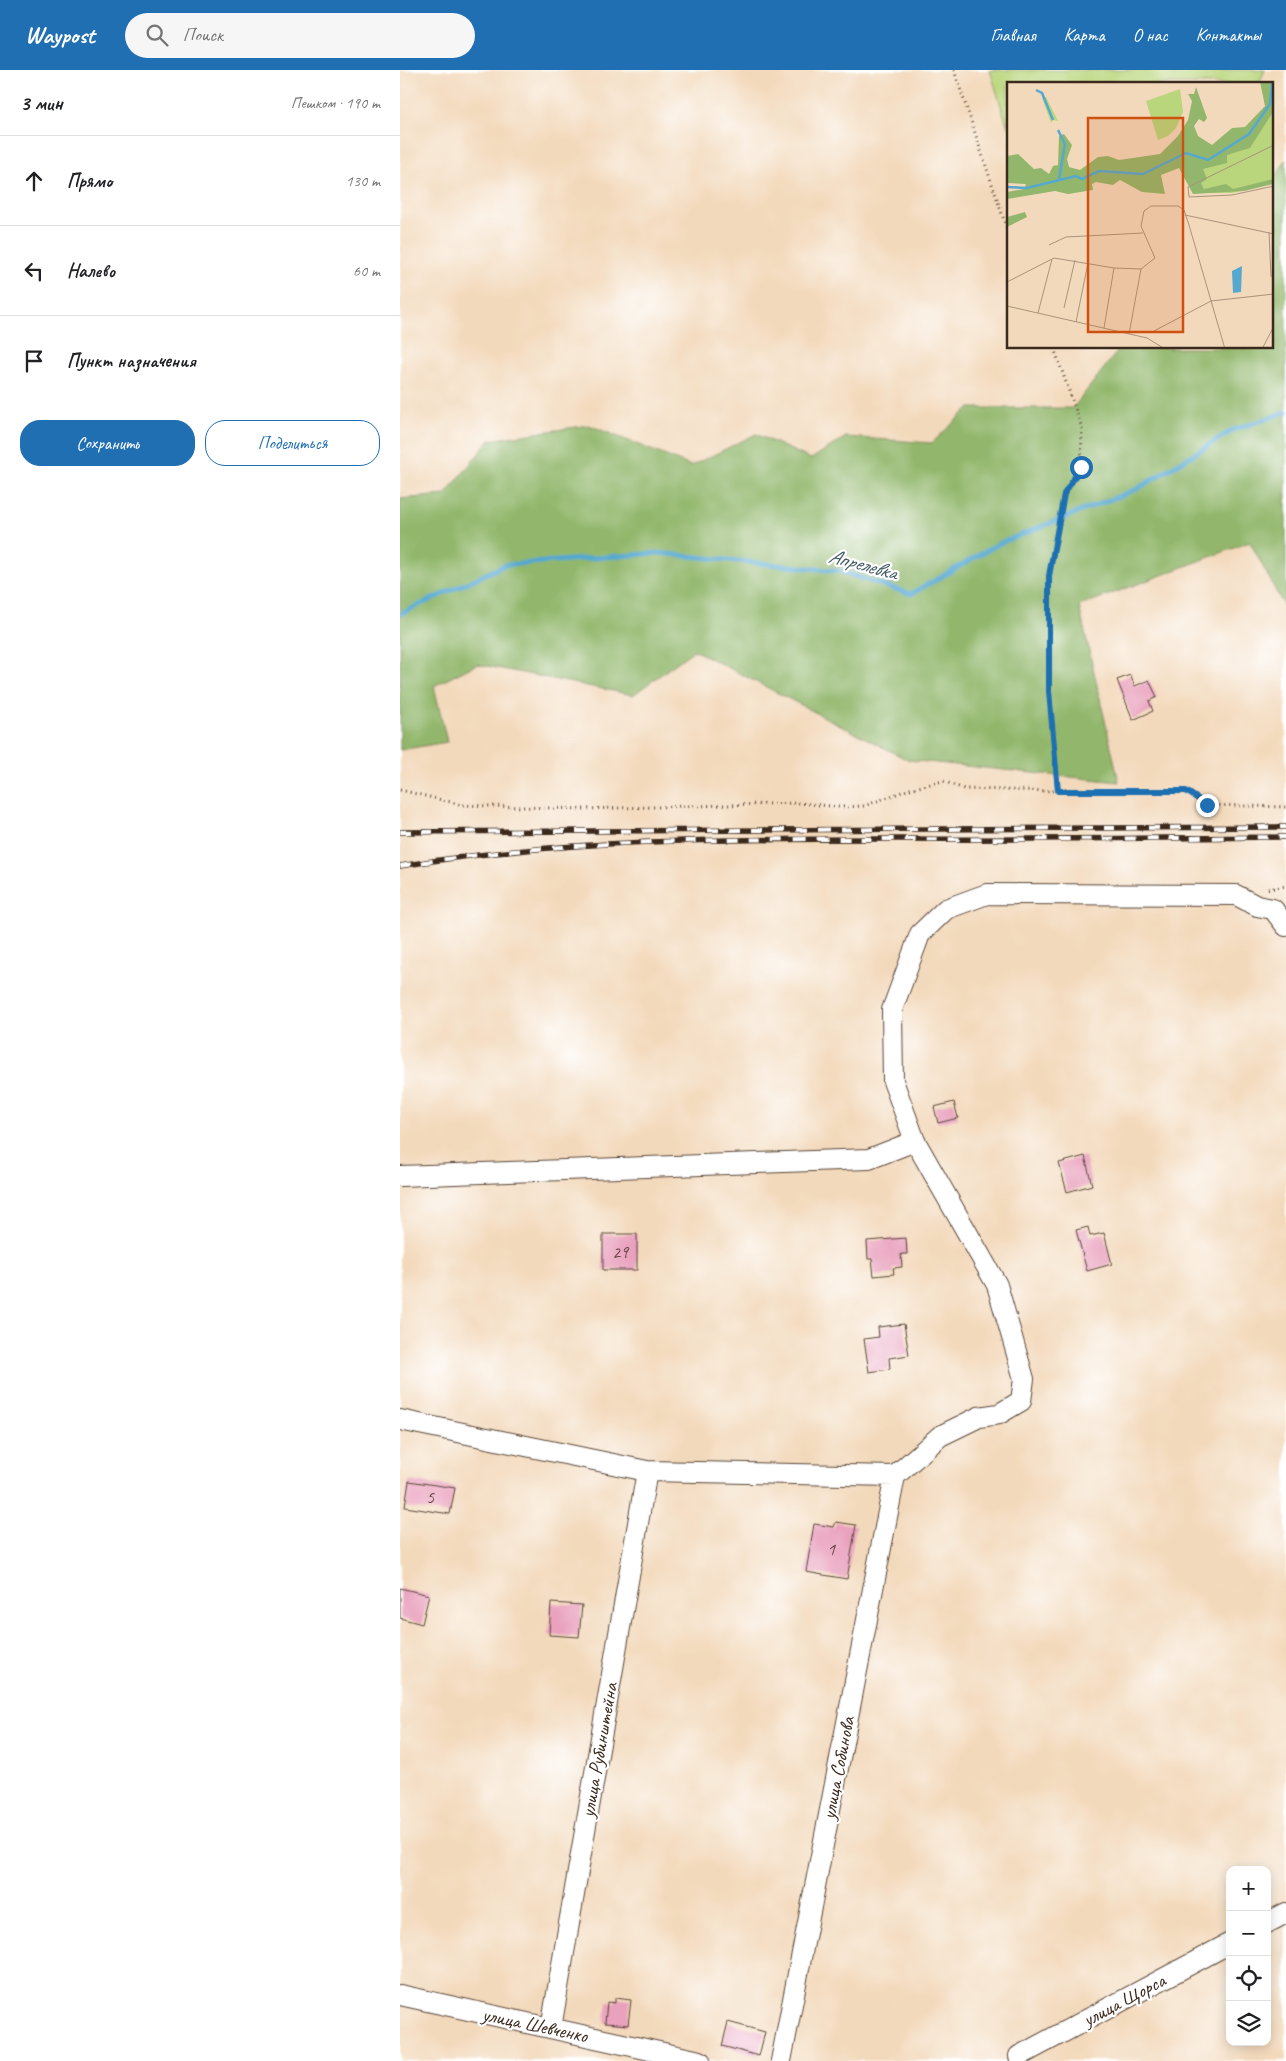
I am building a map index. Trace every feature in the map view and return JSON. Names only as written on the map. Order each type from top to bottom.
[{"type":"street","points":[[400,1422],[647,1472],[894,1476],[940,1436],[979,1417],[999,1414],[1021,1401],[1024,1379],[997,1285],[915,1141],[893,1081],[892,1010],[920,934],[946,909],[987,894],[1236,895],[1257,906],[1272,910],[1286,926]]},
{"type":"street","points":[[400,1176],[869,1159],[915,1141]]},
{"type":"street","name":"улица Рубинштейна","points":[[550,2028],[647,1472]]},
{"type":"street","name":"улица Собинова","points":[[781,2061],[894,1476]]},
{"type":"street","points":[[1271,1921],[1286,1912]]},
{"type":"street","name":"улица Щорса","points":[[1019,2056],[1226,1945]]},
{"type":"street","name":"улица Шевченко","points":[[400,1995],[700,2061]]},
{"type":"path","points":[[954,70],[1007,229]]},
{"type":"path","points":[[1054,349],[1082,428],[1081,467],[1064,494],[1049,576],[1049,691],[1058,791]]},
{"type":"path","points":[[400,790],[463,805],[582,809],[800,803],[839,807],[864,806],[910,789],[943,781],[964,789],[1186,791],[1207,805],[1286,807]]},
{"type":"green space","points":[[990,70],[1265,70],[1260,82],[1007,82],[1007,125]]},
{"type":"green space","points":[[1286,160],[1286,610],[1250,542],[1079,606],[1119,782],[908,760],[694,650],[633,695],[477,664],[434,686],[447,742],[400,750],[400,499],[445,495],[490,440],[589,425],[691,466],[756,434],[811,459],[846,437],[932,443],[969,408],[1073,408],[1119,349],[1274,349],[1274,179]]},
{"type":"building","points":[[1130,675],[1135,686],[1149,680],[1157,697],[1149,701],[1153,711],[1133,720],[1117,680]]},
{"type":"building","points":[[954,1102],[958,1118],[938,1123],[934,1107]]},
{"type":"building","points":[[1085,1156],[1092,1185],[1067,1192],[1059,1163]]},
{"type":"building","points":[[1088,1227],[1090,1236],[1104,1233],[1112,1264],[1087,1271],[1076,1230]]},
{"type":"building","points":[[603,1234],[637,1234],[637,1270],[603,1270]]},
{"type":"building","points":[[906,1238],[907,1254],[901,1254],[902,1267],[893,1268],[894,1274],[874,1276],[872,1259],[868,1259],[867,1241]]},
{"type":"building","points":[[904,1324],[909,1355],[889,1358],[890,1369],[869,1372],[864,1339],[879,1337],[878,1327]]},
{"type":"building","points":[[409,1481],[455,1488],[450,1514],[405,1507]]},
{"type":"building","points":[[836,1522],[856,1525],[847,1579],[806,1572],[814,1524],[834,1527]]},
{"type":"building","points":[[400,1588],[429,1595],[422,1624],[400,1618]]},
{"type":"building","points":[[551,1603],[582,1605],[579,1637],[549,1635]]},
{"type":"building","points":[[615,1998],[631,2000],[628,2025],[605,2023],[607,2002],[615,2003]]},
{"type":"building","points":[[728,2022],[765,2032],[759,2056],[722,2046]]},
{"type":"waterway","name":"Апрелевка","points":[[400,614],[505,565],[658,553],[839,571],[911,594],[1000,543],[1137,489],[1233,430],[1286,412]]},
{"type":"railway","points":[[400,832],[1286,827]]},
{"type":"railway","points":[[400,866],[526,850],[653,842],[780,839],[1286,837]]},
{"type":"route","points":[[1081,467],[1064,494],[1049,576],[1049,691],[1058,791],[1186,791],[1207,805]]}]
